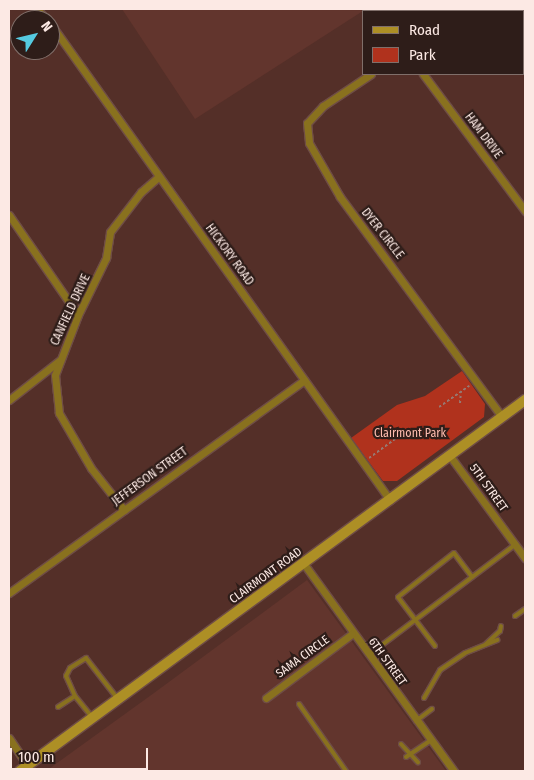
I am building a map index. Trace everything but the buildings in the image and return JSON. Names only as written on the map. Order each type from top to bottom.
[{"type":"main road","name":"CLAIRMONT ROAD","points":[[24,769],[525,400]]},
{"type":"street","name":"HICKORY ROAD","points":[[60,37],[390,500]]},
{"type":"street","name":"DYER CIRCLE","points":[[370,75],[323,106],[307,123],[309,143],[340,197],[502,417]]},
{"type":"street","name":"HAM DRIVE","points":[[424,75],[525,211]]},
{"type":"street","name":"CANFIELD DRIVE","points":[[124,510],[91,468],[59,413],[55,375],[78,315],[106,258],[110,232],[141,192],[158,177]]},
{"type":"street","points":[[9,215],[78,315]]},
{"type":"street","points":[[9,400],[61,360]]},
{"type":"street","name":"JEFFERSON STREET","points":[[9,593],[304,380]]},
{"type":"street","name":"5TH STREET","points":[[450,456],[525,558]]},
{"type":"street","name":"6TH STREET","points":[[304,564],[352,634],[454,771]]},
{"type":"street","name":"SAMA CIRCLE","points":[[266,698],[352,634]]},
{"type":"street","points":[[9,738],[24,769]]},
{"type":"lane","points":[[368,655],[516,544]]},
{"type":"lane","points":[[435,646],[398,597],[454,553],[472,577]]},
{"type":"lane","points":[[515,616],[525,609]]},
{"type":"lane","points":[[484,645],[500,631],[501,626]]},
{"type":"lane","points":[[424,698],[440,670],[465,653],[498,640]]},
{"type":"lane","points":[[93,718],[75,696],[66,676],[70,668],[86,658],[119,700]]},
{"type":"lane","points":[[58,708],[75,696]]},
{"type":"lane","points":[[299,704],[346,771]]},
{"type":"lane","points":[[416,721],[432,709]]},
{"type":"lane","points":[[406,756],[431,740]]},
{"type":"lane","points":[[401,744],[418,762]]},
{"type":"path","points":[[439,407],[469,386]]},
{"type":"path","points":[[460,403],[461,392]]},
{"type":"path","points":[[368,460],[406,431]]},
{"type":"shaded area","points":[[122,9],[366,9],[362,10],[195,119]]},
{"type":"shaded area","points":[[307,580],[446,771],[46,771],[154,693]]},
{"type":"green space","name":"Clairmont Park","points":[[462,371],[485,404],[484,417],[397,481],[383,481],[351,438],[397,405],[425,396]]}]
